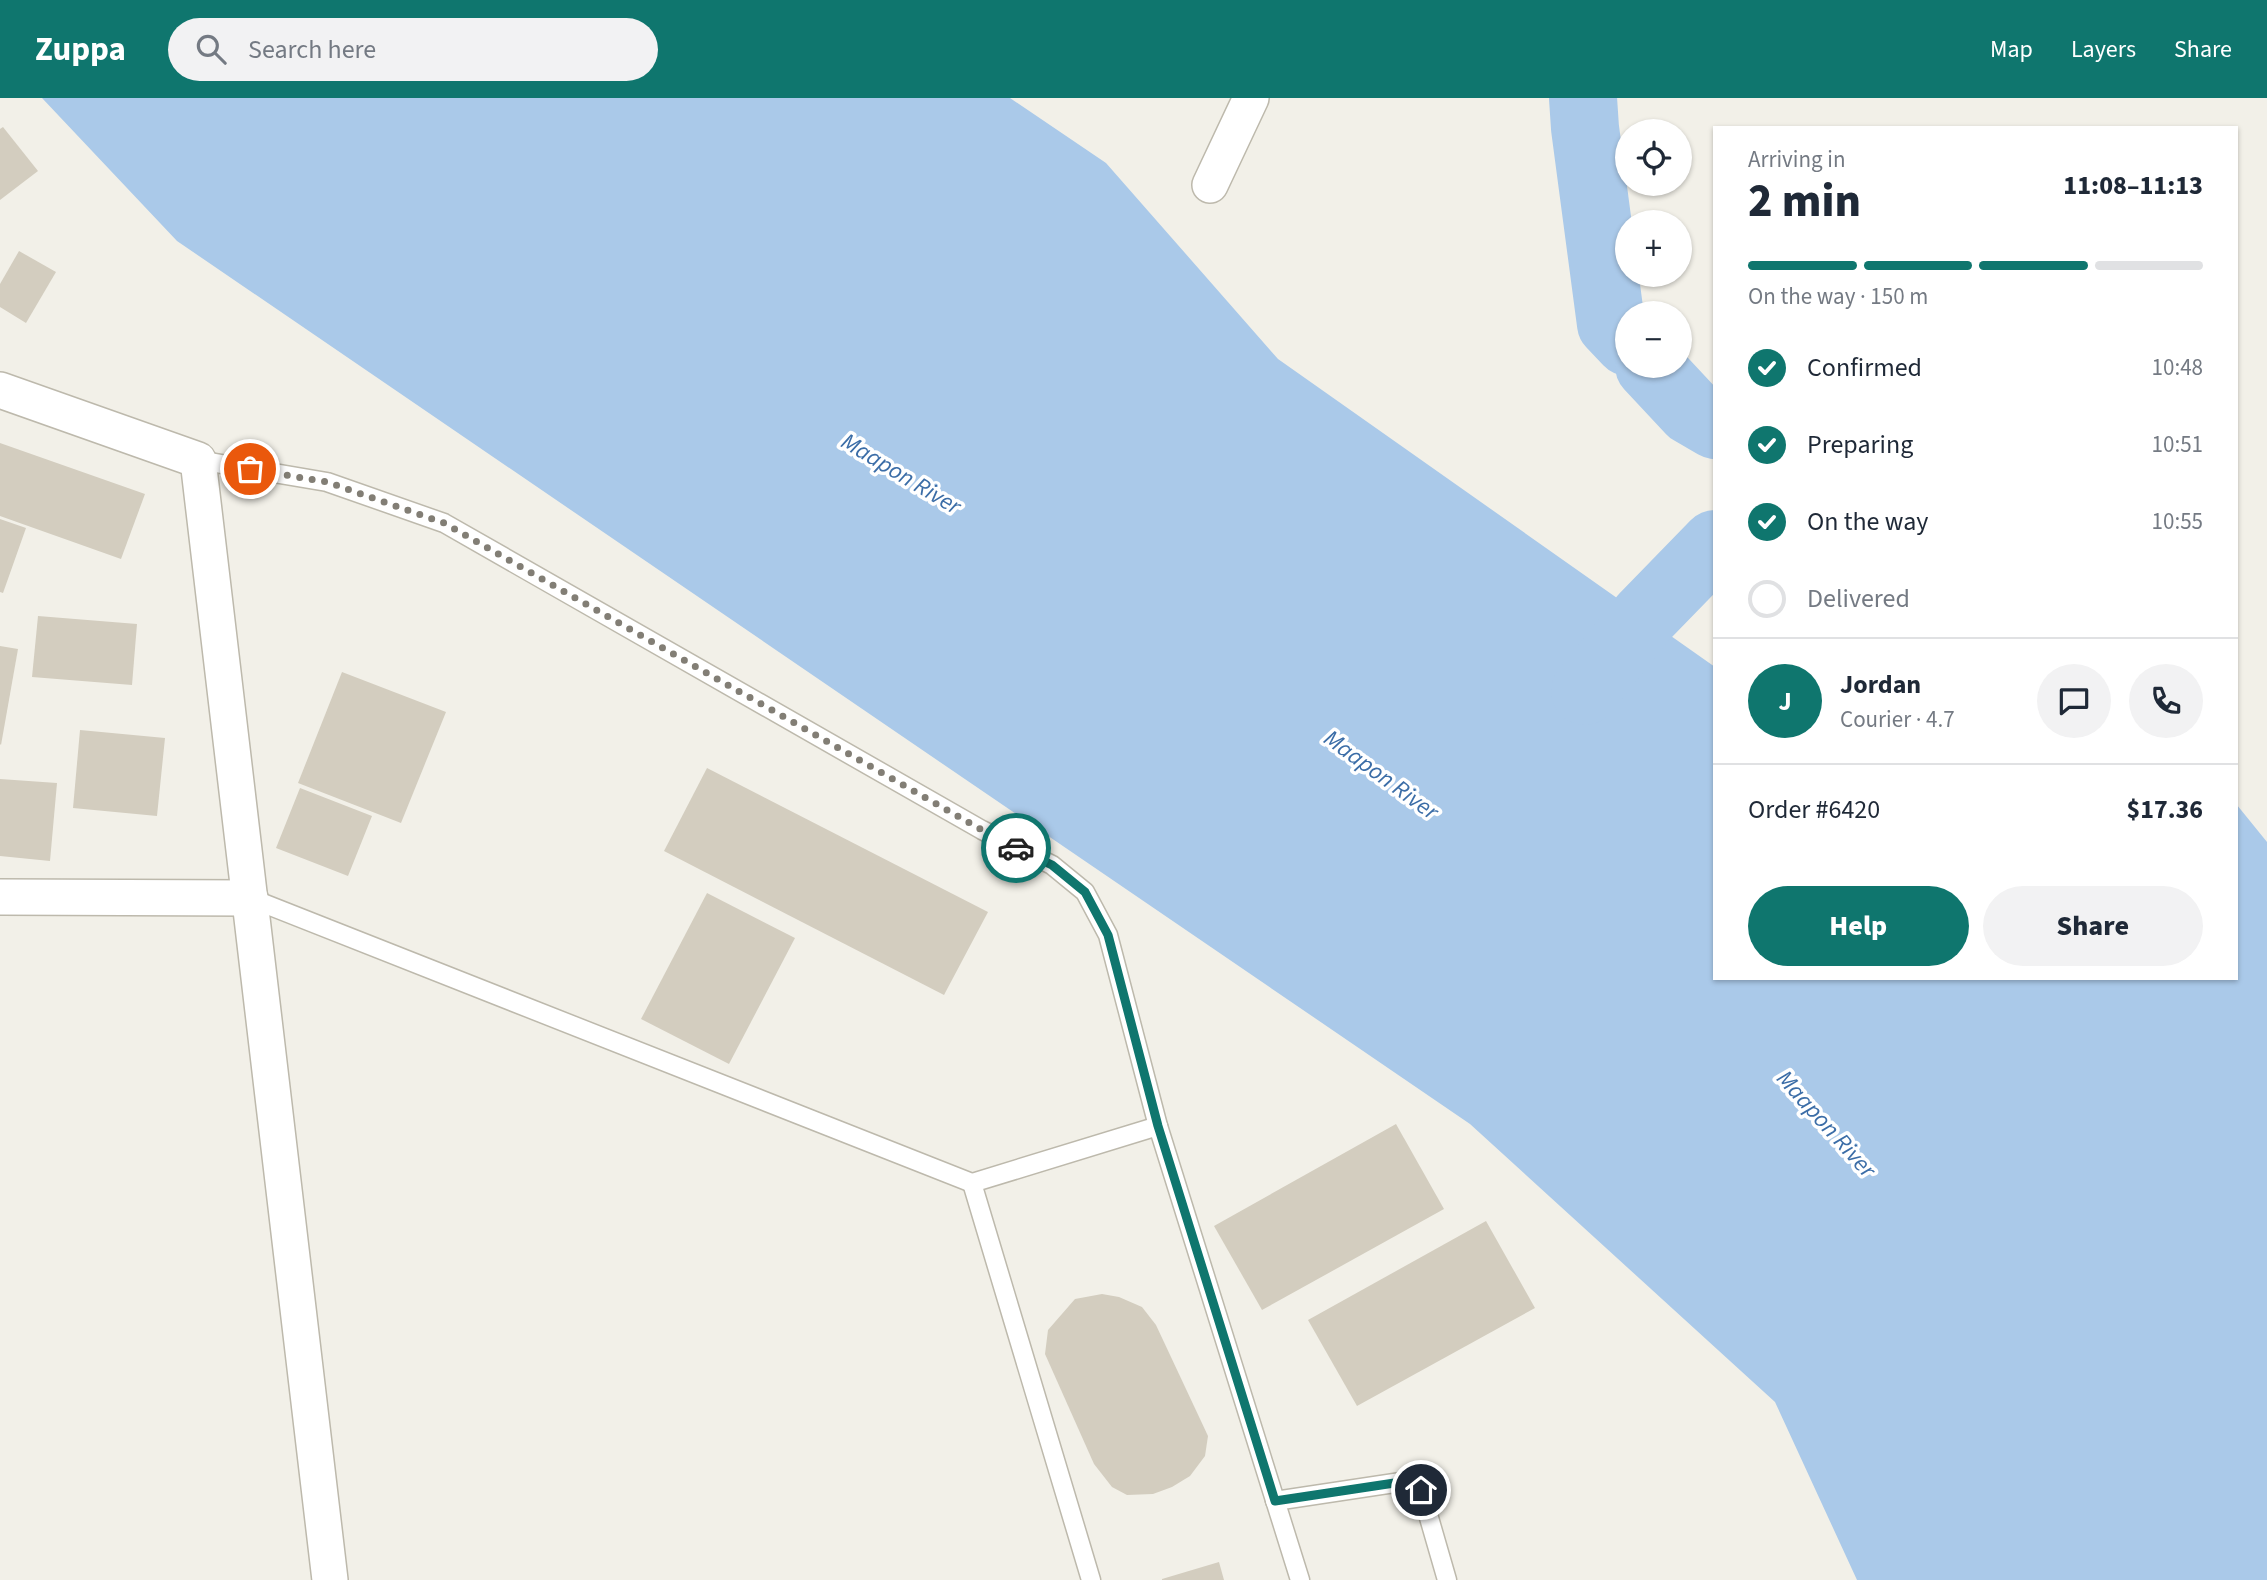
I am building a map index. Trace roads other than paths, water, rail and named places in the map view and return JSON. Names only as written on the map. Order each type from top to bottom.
[{"type":"street","points":[[1210,186],[1251,98]]},
{"type":"street","points":[[0,390],[198,460],[330,1580]]},
{"type":"street","points":[[0,897],[250,898]]},
{"type":"lane","points":[[198,460],[327,482],[444,523],[982,830],[1052,865],[1085,892],[1108,935],[1158,1126],[1300,1580]]},
{"type":"lane","points":[[250,898],[972,1183],[1158,1126]]},
{"type":"lane","points":[[972,1183],[1091,1580]]},
{"type":"lane","points":[[1275,1501],[1401,1482],[1421,1490],[1447,1580]]},
{"type":"water","name":"Maapon River","points":[[42,98],[1010,98],[1106,163],[1278,359],[1713,666],[1713,980],[2238,980],[2238,806],[2267,842],[2267,1580],[1857,1580],[1775,1402],[1470,1124],[177,241]]},
{"type":"waterway","points":[[1583,98],[1611,324],[1615,328]]},
{"type":"waterway","points":[[1660,378],[1691,411],[1713,424]]},
{"type":"waterway","points":[[1585,691],[1644,617],[1713,546]]}]
